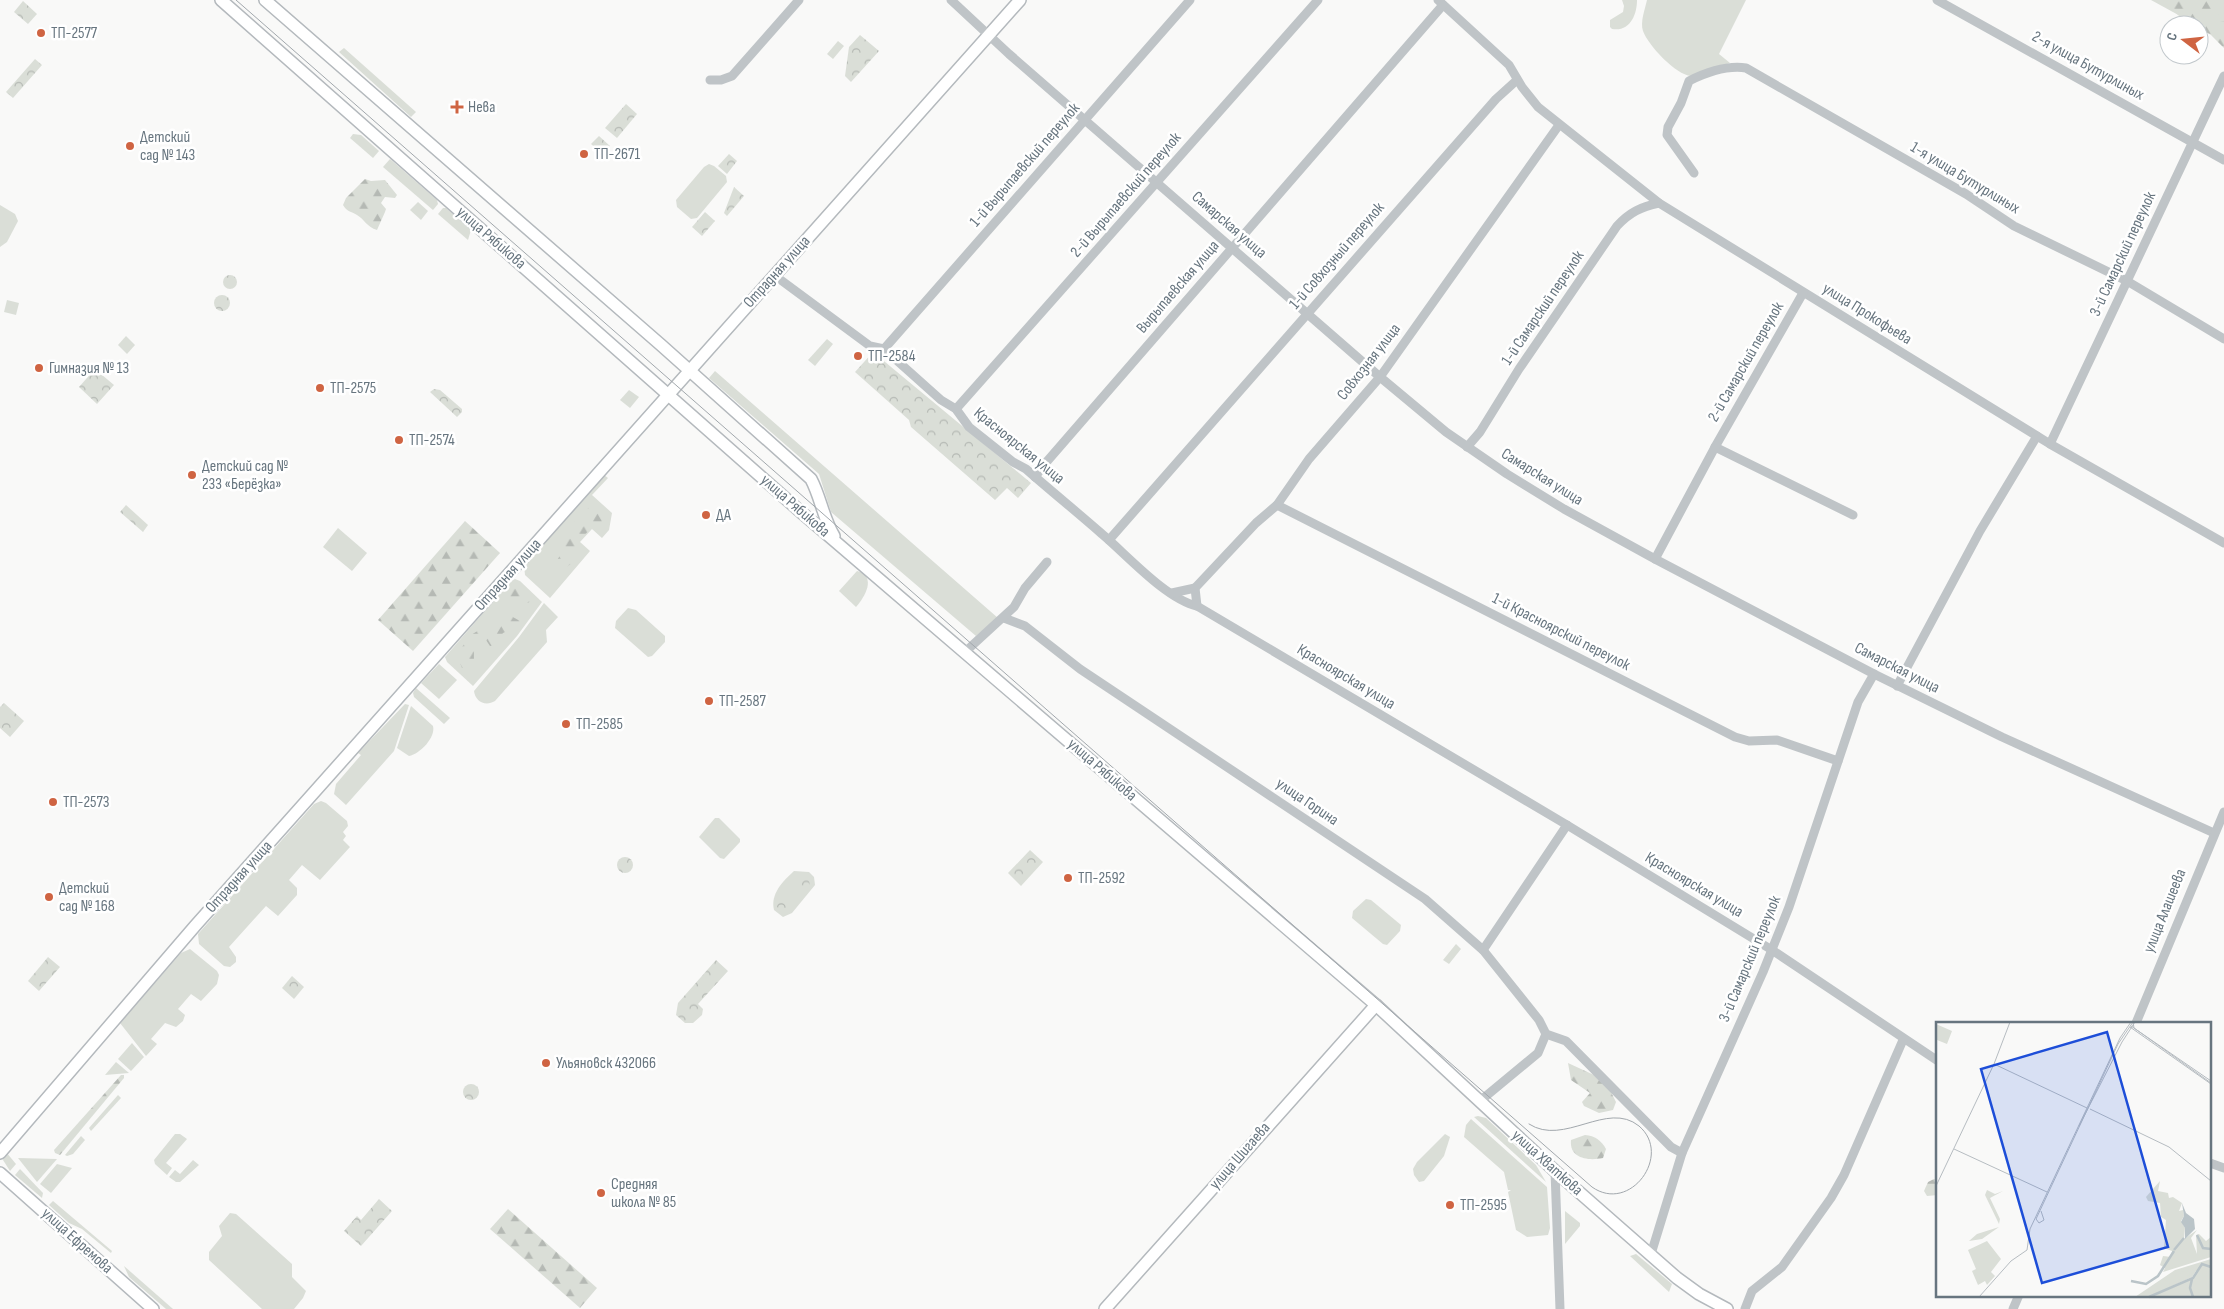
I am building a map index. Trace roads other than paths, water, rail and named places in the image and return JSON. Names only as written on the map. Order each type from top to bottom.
[{"type":"main road","name":"улица Рябикова","points":[[221,0],[837,542],[1376,1005]]},
{"type":"main road","name":"улица Рябикова","points":[[265,0],[690,370],[811,479],[828,526],[837,542]]},
{"type":"main road","name":"Отрадная улица","points":[[0,1153],[185,937],[1020,0]]},
{"type":"main road","name":"улица Хваткова","points":[[1376,1005],[1555,1171],[1677,1278],[1699,1294],[1727,1309]]},
{"type":"main road","name":"улица Шигаева","points":[[1105,1309],[1298,1090],[1376,1005]]},
{"type":"main road","name":"улица Ефремова","points":[[0,1173],[153,1309]]},
{"type":"street","points":[[710,80],[721,80],[732,76],[799,0]]},
{"type":"street","name":"Самарская улица","points":[[951,0],[1084,120],[1380,377],[1467,447],[1549,501],[1897,686],[2002,737],[2214,833]]},
{"type":"street","name":"1-й Вырыпаевский переулок","points":[[884,349],[1190,0]]},
{"type":"street","name":"2-й Вырыпаевский переулок","points":[[956,410],[1318,0]]},
{"type":"street","name":"2-я улица Бутурлиных","points":[[1937,0],[2224,160]]},
{"type":"street","points":[[1441,2],[1509,65],[1517,80]]},
{"type":"street","name":"Вырыпаевская улица","points":[[1036,477],[1043,466],[1232,248],[1441,2]]},
{"type":"street","name":"1-я улица Бутурлиных","points":[[1694,173],[1667,135],[1668,127],[1681,103],[1689,81],[1708,72],[1734,66],[1746,68],[1966,194],[2014,226],[2126,281],[2224,339]]},
{"type":"street","name":"3-й Самарский переулок","points":[[2050,444],[2076,393],[2126,281],[2224,76]]},
{"type":"street","name":"улица Прокофьева","points":[[1517,80],[1538,107],[1659,203],[2050,444],[2224,543]]},
{"type":"street","name":"1-й Совхозный переулок","points":[[1109,540],[1496,98],[1517,80]]},
{"type":"street","name":"Совхозная улица","points":[[1195,588],[1256,522],[1277,506],[1309,459],[1380,377],[1559,125]]},
{"type":"street","name":"1-й Самарский переулок","points":[[1467,447],[1480,432],[1519,369],[1617,226],[1629,214],[1641,207],[1659,203]]},
{"type":"street","name":"Красноярская улица","points":[[774,275],[870,346],[884,349],[941,400],[956,410],[964,423],[1036,477],[1146,573],[1172,593],[1567,825],[1772,950],[1903,1040],[1936,1060]]},
{"type":"street","name":"2-й Самарский переулок","points":[[1655,559],[1715,447],[1804,293]]},
{"type":"street","points":[[1897,686],[1980,531],[2037,436]]},
{"type":"street","name":"2-й Самарский переулок","points":[[1715,447],[1853,515]]},
{"type":"street","name":"1-й Красноярский переулок","points":[[1277,506],[1735,737],[1749,741],[1778,740],[1838,761]]},
{"type":"street","points":[[965,652],[1004,618],[1047,562]]},
{"type":"street","points":[[1172,593],[1195,588],[1197,606]]},
{"type":"street","name":"улица Горина","points":[[1004,618],[1025,626],[1080,669],[1425,899],[1483,950],[1539,1020],[1546,1034]]},
{"type":"street","name":"3-й Самарский переулок","points":[[1650,1254],[1682,1153],[1772,950],[1789,907],[1858,702],[1874,674]]},
{"type":"street","name":"улица Алашеева","points":[[2136,1022],[2224,812]]},
{"type":"street","points":[[1483,950],[1567,825]]},
{"type":"street","points":[[1480,1101],[1538,1053],[1546,1034],[1566,1041],[1671,1147],[1682,1153]]},
{"type":"street","points":[[1745,1309],[1752,1291],[1782,1267],[1831,1198],[1844,1175],[1903,1040]]},
{"type":"street","points":[[2212,1163],[2224,1168]]},
{"type":"street","points":[[1555,1171],[1560,1309]]},
{"type":"street","points":[[2014,1309],[2019,1296]]},
{"type":"tram line","points":[[236,0],[1592,1187],[1606,1193],[1620,1193],[1633,1187],[1643,1178],[1649,1165],[1651,1152],[1648,1138],[1639,1126],[1627,1119],[1599,1120],[1556,1130],[1542,1130],[1529,1124]]},
{"type":"place","name":"ТП-2577","points":[[41,33]]},
{"type":"place","name":"Нева","points":[[457,107]]},
{"type":"place","name":"Детский сад № 143","points":[[130,146]]},
{"type":"place","name":"ТП-2671","points":[[584,154]]},
{"type":"place","name":"ТП-2584","points":[[858,356]]},
{"type":"place","name":"Гимназия № 13","points":[[39,368]]},
{"type":"place","name":"ТП-2575","points":[[320,388]]},
{"type":"place","name":"ТП-2574","points":[[399,440]]},
{"type":"place","name":"Детский сад № 233 «Берёзка»","points":[[192,475]]},
{"type":"place","name":"ДА","points":[[706,515]]},
{"type":"place","name":"ТП-2587","points":[[709,701]]},
{"type":"place","name":"ТП-2585","points":[[566,724]]},
{"type":"place","name":"ТП-2573","points":[[53,802]]},
{"type":"place","name":"ТП-2592","points":[[1068,878]]},
{"type":"place","name":"Детский сад № 168","points":[[49,897]]},
{"type":"place","name":"Ульяновск 432066","points":[[546,1063]]},
{"type":"place","name":"Средняя школа № 85","points":[[601,1193]]},
{"type":"place","name":"ТП-2595","points":[[1450,1205]]}]
